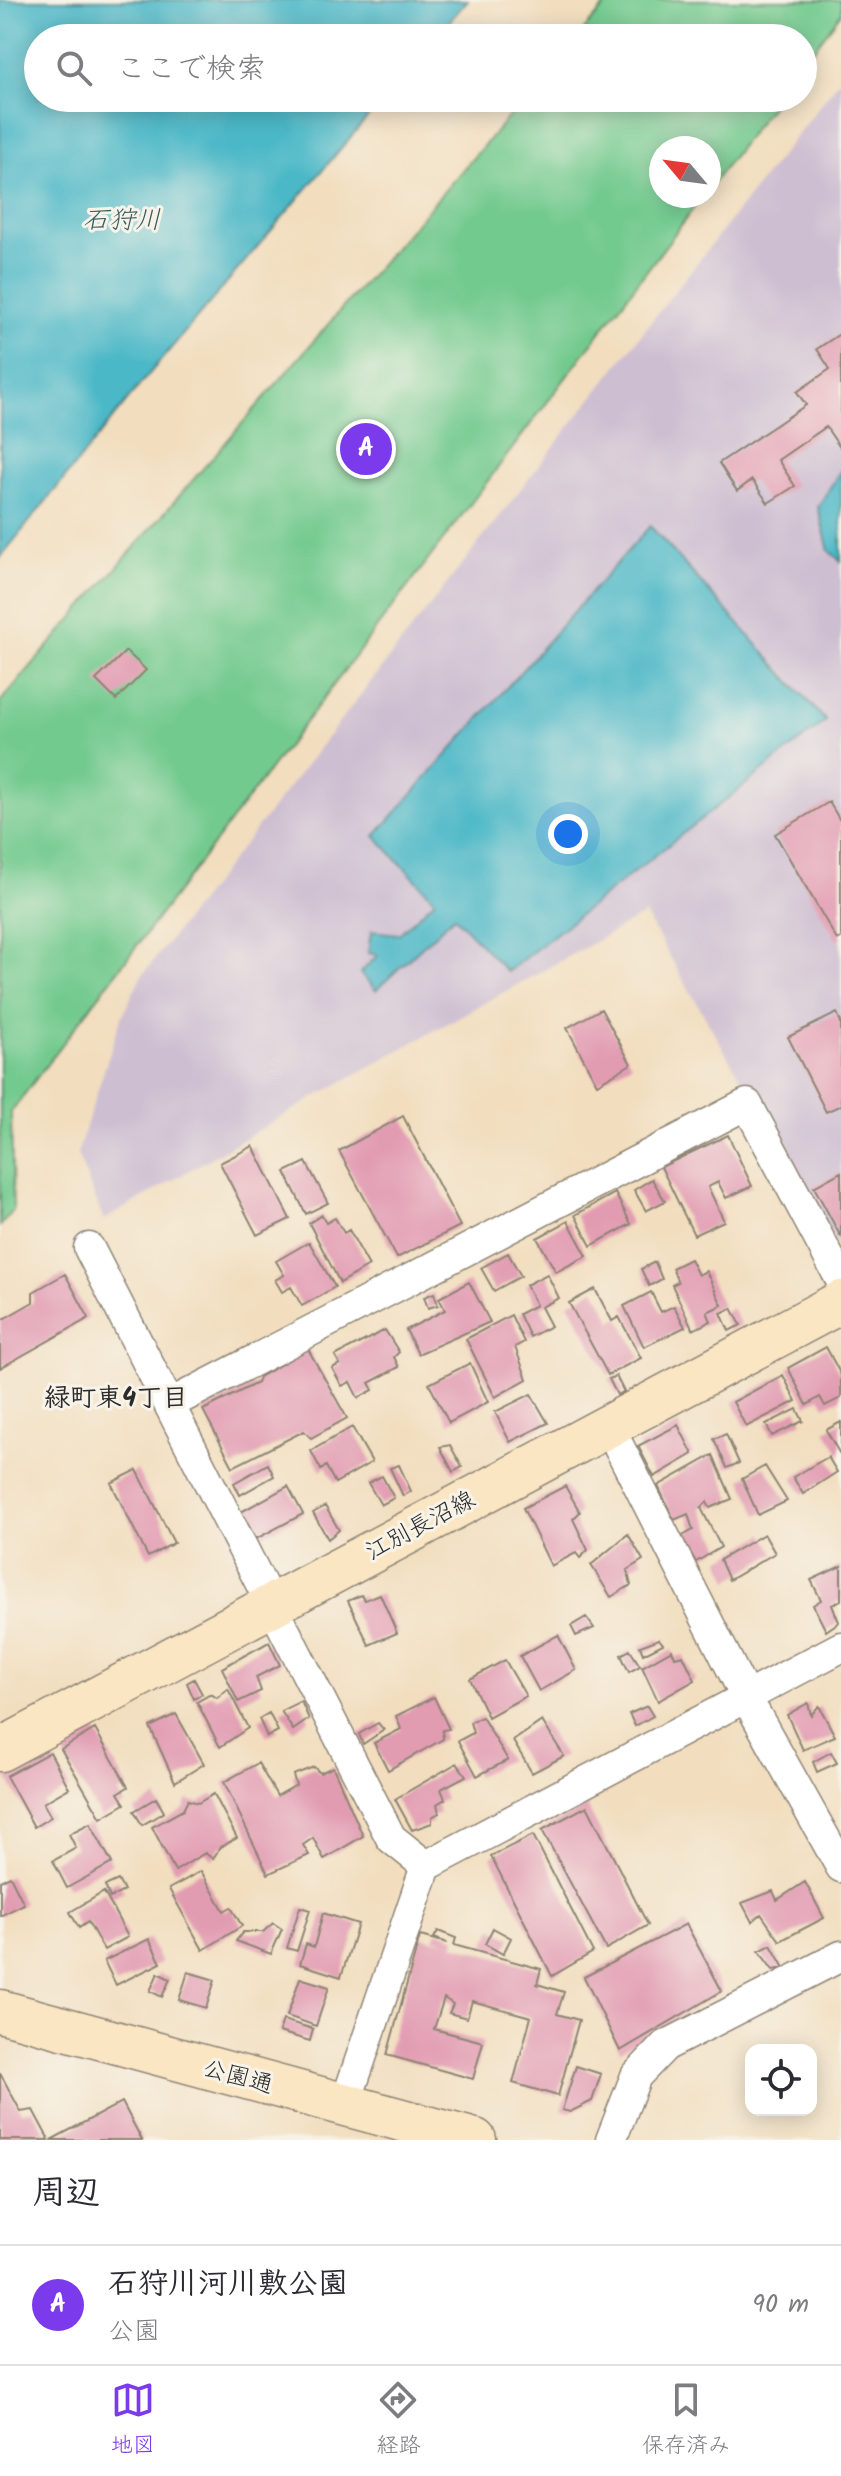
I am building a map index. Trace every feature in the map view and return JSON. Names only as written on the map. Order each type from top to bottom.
[{"type":"main road","name":"江別長沼線","points":[[0,1750],[841,1302]]},
{"type":"main road","name":"公園通","points":[[0,2011],[475,2140]]},
{"type":"street","points":[[170,1404],[747,1104],[841,1280]]},
{"type":"street","points":[[89,1248],[273,1602],[391,1838],[426,1866]]},
{"type":"street","points":[[608,1425],[746,1697],[841,1867]]},
{"type":"street","points":[[345,2105],[426,1866],[841,1647]]},
{"type":"street","points":[[611,2140],[636,2076],[665,2046],[841,1956]]},
{"type":"shaded area","points":[[841,78],[841,1250],[645,914],[338,1084],[104,1220],[77,1154],[120,1021],[140,978]]},
{"type":"green space","points":[[610,0],[841,0],[841,13],[817,45],[817,24],[589,24]]},
{"type":"green space","points":[[513,112],[766,112],[721,172],[721,136],[649,136],[649,208],[694,208],[11,1112],[13,1211],[0,1226],[0,702]]},
{"type":"water","name":"石狩川","points":[[0,0],[468,0],[447,24],[24,24],[24,112],[372,112],[144,380],[0,558]]},
{"type":"water","points":[[841,470],[841,561],[829,551],[818,507]]},
{"type":"water","points":[[650,526],[826,721],[507,972],[454,916],[376,990],[360,973],[378,955],[368,953],[371,931],[399,934],[435,900],[375,836]]},
{"type":"building","points":[[841,333],[841,449],[826,427],[778,460],[795,486],[768,503],[752,480],[737,491],[719,463],[806,405],[797,392],[830,369],[817,349]]},
{"type":"building","points":[[126,651],[146,670],[116,700],[96,680]]},
{"type":"building","points":[[829,802],[841,822],[841,938],[837,940],[775,834]]},
{"type":"building","points":[[601,1009],[631,1064],[597,1084],[567,1028]]},
{"type":"building","points":[[837,1013],[841,1022],[841,1105],[826,1112],[788,1037]]},
{"type":"building","points":[[403,1116],[460,1226],[397,1258],[339,1151]]},
{"type":"building","points":[[728,1135],[752,1186],[726,1198],[718,1182],[708,1187],[724,1221],[694,1235],[661,1167]]},
{"type":"building","points":[[253,1146],[290,1219],[257,1235],[220,1163]]},
{"type":"building","points":[[306,1162],[328,1203],[306,1214],[285,1172]]},
{"type":"building","points":[[841,1172],[841,1237],[814,1187]]},
{"type":"building","points":[[652,1179],[665,1201],[646,1211],[634,1190]]},
{"type":"building","points":[[615,1193],[631,1224],[591,1246],[575,1215]]},
{"type":"building","points":[[322,1215],[326,1223],[335,1218],[344,1233],[349,1230],[369,1266],[340,1283],[309,1223]]},
{"type":"building","points":[[568,1221],[587,1256],[556,1272],[537,1238]]},
{"type":"building","points":[[309,1242],[335,1287],[302,1306],[291,1287],[282,1292],[275,1280],[284,1275],[276,1261]]},
{"type":"building","points":[[508,1253],[521,1276],[494,1291],[481,1268]]},
{"type":"building","points":[[690,1259],[698,1275],[706,1271],[722,1305],[707,1312],[711,1321],[693,1330],[672,1285],[678,1282],[672,1268]]},
{"type":"building","points":[[655,1262],[662,1279],[649,1286],[641,1269]]},
{"type":"building","points":[[65,1274],[89,1318],[0,1368],[0,1321],[33,1302],[33,1292]]},
{"type":"building","points":[[547,1274],[559,1298],[541,1307],[551,1326],[530,1337],[519,1314],[536,1305],[526,1285]]},
{"type":"building","points":[[469,1282],[490,1322],[418,1354],[406,1330],[445,1310],[439,1298]]},
{"type":"building","points":[[595,1289],[612,1321],[619,1317],[641,1358],[608,1375],[569,1303]]},
{"type":"building","points":[[651,1292],[661,1312],[674,1306],[685,1327],[644,1347],[624,1306]]},
{"type":"building","points":[[434,1293],[438,1305],[428,1308],[424,1297]]},
{"type":"building","points":[[732,1308],[741,1325],[729,1331],[721,1313]]},
{"type":"building","points":[[511,1315],[524,1342],[515,1347],[527,1379],[495,1397],[466,1339]]},
{"type":"building","points":[[385,1330],[399,1352],[394,1357],[399,1367],[369,1383],[373,1390],[358,1398],[350,1382],[342,1386],[332,1368],[340,1364],[335,1356]]},
{"type":"building","points":[[826,1347],[841,1375],[841,1398],[825,1406],[820,1397],[807,1405],[788,1368]]},
{"type":"building","points":[[308,1349],[347,1418],[311,1438],[304,1431],[233,1467],[203,1410],[257,1383],[259,1377]]},
{"type":"building","points":[[470,1363],[488,1402],[449,1423],[429,1384]]},
{"type":"building","points":[[783,1375],[796,1401],[746,1427],[733,1402]]},
{"type":"building","points":[[616,1376],[624,1392],[617,1395],[609,1379]]},
{"type":"building","points":[[531,1394],[548,1423],[510,1442],[495,1412]]},
{"type":"building","points":[[797,1409],[803,1421],[772,1436],[766,1424]]},
{"type":"building","points":[[841,1422],[841,1456],[826,1430]]},
{"type":"building","points":[[678,1425],[693,1454],[654,1477],[638,1446]]},
{"type":"building","points":[[352,1427],[372,1462],[335,1483],[326,1466],[321,1470],[311,1451]]},
{"type":"building","points":[[726,1434],[739,1463],[727,1468],[714,1439]]},
{"type":"building","points":[[450,1445],[462,1467],[453,1472],[440,1447]]},
{"type":"building","points":[[713,1455],[732,1499],[710,1508],[707,1502],[701,1508],[721,1547],[696,1562],[681,1537],[693,1530],[688,1514],[674,1520],[658,1486]]},
{"type":"building","points":[[828,1457],[837,1472],[803,1494],[793,1477]]},
{"type":"building","points":[[268,1464],[274,1476],[240,1495],[234,1483]]},
{"type":"building","points":[[399,1465],[411,1491],[403,1496],[390,1468]]},
{"type":"building","points":[[765,1466],[787,1501],[758,1515],[742,1479]]},
{"type":"building","points":[[137,1470],[174,1543],[148,1557],[111,1483]]},
{"type":"building","points":[[382,1476],[394,1498],[381,1505],[368,1483]]},
{"type":"building","points":[[288,1486],[303,1514],[256,1539],[241,1512]]},
{"type":"building","points":[[565,1486],[580,1512],[573,1519],[588,1550],[580,1558],[576,1553],[551,1566],[523,1508]]},
{"type":"building","points":[[325,1506],[339,1530],[328,1539],[313,1513]]},
{"type":"building","points":[[628,1534],[643,1560],[627,1570],[631,1585],[611,1597],[591,1565]]},
{"type":"building","points":[[764,1534],[775,1553],[729,1580],[720,1560]]},
{"type":"building","points":[[841,1566],[841,1600],[832,1605],[839,1622],[826,1631],[813,1605],[821,1600],[811,1580]]},
{"type":"building","points":[[380,1594],[397,1633],[369,1645],[348,1601],[361,1595],[365,1600]]},
{"type":"building","points":[[586,1617],[594,1628],[576,1636],[571,1626]]},
{"type":"building","points":[[558,1635],[576,1670],[539,1691],[520,1656]]},
{"type":"building","points":[[659,1639],[663,1644],[643,1654],[640,1646]]},
{"type":"building","points":[[269,1642],[280,1665],[256,1677],[261,1691],[238,1702],[222,1668]]},
{"type":"building","points":[[630,1650],[640,1666],[629,1672],[621,1655]]},
{"type":"building","points":[[672,1650],[675,1657],[683,1655],[695,1680],[658,1701],[642,1667]]},
{"type":"building","points":[[505,1660],[526,1696],[488,1717],[470,1679]]},
{"type":"building","points":[[194,1679],[202,1694],[194,1699],[187,1683]]},
{"type":"building","points":[[228,1689],[248,1728],[220,1747],[197,1702],[211,1694],[217,1698]]},
{"type":"building","points":[[434,1697],[449,1729],[442,1730],[443,1739],[388,1770],[374,1743],[401,1729],[396,1716]]},
{"type":"building","points":[[301,1701],[309,1719],[293,1730],[281,1711]]},
{"type":"building","points":[[808,1703],[811,1715],[819,1706],[835,1736],[803,1750],[787,1715]]},
{"type":"building","points":[[647,1706],[653,1716],[635,1726],[629,1714]]},
{"type":"building","points":[[269,1713],[278,1731],[267,1737],[259,1719]]},
{"type":"building","points":[[176,1714],[204,1764],[175,1782],[150,1727]]},
{"type":"building","points":[[482,1717],[508,1760],[477,1776],[458,1741],[473,1733],[470,1722]]},
{"type":"building","points":[[542,1721],[564,1756],[532,1773],[513,1741]]},
{"type":"building","points":[[378,1723],[384,1730],[363,1744],[359,1734]]},
{"type":"building","points":[[95,1729],[128,1787],[118,1793],[125,1804],[101,1818],[61,1749]]},
{"type":"building","points":[[50,1752],[69,1788],[43,1803],[51,1817],[34,1827],[6,1776]]},
{"type":"building","points":[[831,1752],[837,1763],[817,1772],[813,1762]]},
{"type":"building","points":[[258,1763],[277,1796],[296,1785],[293,1775],[314,1767],[320,1773],[333,1767],[363,1836],[324,1859],[313,1838],[303,1845],[309,1855],[268,1874],[224,1782]]},
{"type":"building","points":[[457,1763],[466,1776],[441,1789],[445,1799],[437,1804],[439,1813],[432,1817],[432,1823],[412,1830],[395,1799]]},
{"type":"building","points":[[214,1794],[237,1838],[220,1847],[213,1859],[205,1853],[175,1871],[152,1827],[183,1810],[188,1800],[198,1803]]},
{"type":"building","points":[[156,1798],[164,1812],[142,1825],[134,1811]]},
{"type":"building","points":[[587,1806],[648,1925],[606,1949],[542,1830]]},
{"type":"building","points":[[90,1823],[112,1863],[67,1888],[53,1861],[76,1848],[69,1834]]},
{"type":"building","points":[[533,1835],[593,1952],[552,1976],[491,1856]]},
{"type":"building","points":[[201,1871],[224,1911],[231,1907],[242,1926],[203,1950],[169,1889]]},
{"type":"building","points":[[10,1876],[24,1904],[0,1916],[0,1881]]},
{"type":"building","points":[[118,1880],[124,1891],[110,1898],[105,1886]]},
{"type":"building","points":[[805,1882],[824,1918],[780,1941],[761,1914],[752,1922],[742,1903],[773,1891],[777,1900]]},
{"type":"building","points":[[104,1892],[128,1937],[104,1950],[88,1922],[79,1928],[70,1912]]},
{"type":"building","points":[[300,1907],[310,1910],[297,1951],[287,1948]]},
{"type":"building","points":[[323,1913],[358,1924],[341,1977],[300,1964],[306,1944],[314,1947]]},
{"type":"building","points":[[273,1923],[282,1929],[271,1954],[236,1941],[243,1932],[263,1932]]},
{"type":"building","points":[[686,1924],[722,1991],[620,2051],[584,1977]]},
{"type":"building","points":[[493,1928],[511,1938],[503,1954],[485,1944]]},
{"type":"building","points":[[438,1931],[456,1938],[454,1945],[541,1969],[537,1984],[564,1992],[557,2014],[579,2020],[558,2096],[513,2083],[531,2017],[472,2001],[467,2018],[449,2013],[453,2004],[444,1998],[434,2029],[483,2042],[473,2079],[387,2055],[420,1936],[447,1943],[434,1938]]},
{"type":"building","points":[[149,1939],[161,1963],[116,1985],[104,1961]]},
{"type":"building","points":[[771,1945],[784,1968],[773,1970],[759,1951]]},
{"type":"building","points":[[188,1972],[215,1980],[206,2008],[179,2000]]},
{"type":"building","points":[[158,1973],[170,1979],[162,1997],[150,1991]]},
{"type":"building","points":[[300,1978],[329,1987],[316,2026],[287,2016]]},
{"type":"building","points":[[283,2020],[313,2029],[310,2041],[279,2032]]},
{"type":"building","points":[[576,2066],[601,2074],[592,2101],[570,2112],[562,2110]]},
{"type":"building","points":[[0,2073],[21,2112],[33,2110],[49,2140],[0,2140]]},
{"type":"building","points":[[122,2102],[142,2140],[51,2140]]},
{"type":"place","name":"石狩川河川敷公園","points":[[366,449]]},
{"type":"district","name":"緑町東4丁目","points":[[116,1397]]}]
